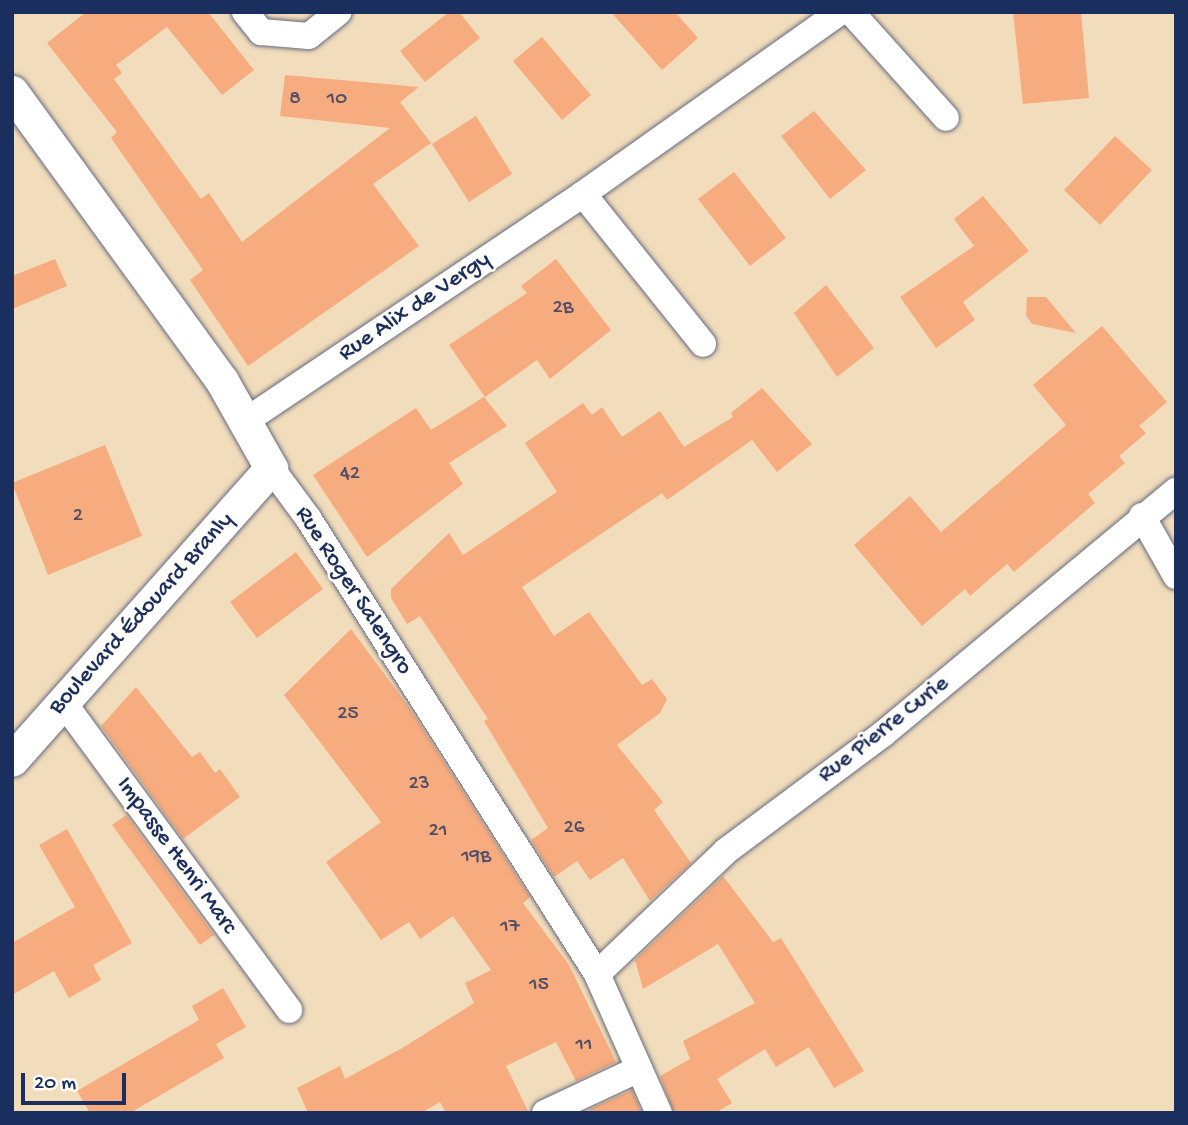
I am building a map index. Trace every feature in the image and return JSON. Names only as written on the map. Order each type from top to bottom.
[{"type":"street","points":[[245,12],[261,32],[309,36],[339,12]]},
{"type":"street","name":"Rue Alix de Vergy","points":[[247,420],[583,194],[840,12]]},
{"type":"street","points":[[851,12],[946,118]]},
{"type":"street","name":"Rue Roger Salengro","points":[[12,92],[247,420],[271,468],[307,517],[597,974],[659,1113]]},
{"type":"street","points":[[583,194],[703,344]]},
{"type":"street","name":"Boulevard Édouard Branly","points":[[12,760],[271,468]]},
{"type":"street","name":"Rue Pierre Curie","points":[[597,974],[726,851],[883,734],[1142,516],[1176,491]]},
{"type":"street","points":[[1142,516],[1176,576]]},
{"type":"street","name":"Impasse Henri Marc","points":[[63,702],[289,1010]]},
{"type":"street","points":[[545,1113],[639,1069]]},
{"type":"building","points":[[86,12],[208,12],[254,70],[222,95],[167,27],[116,65],[122,73],[114,79],[201,199],[209,193],[242,242],[390,128],[280,116],[285,75],[419,87],[400,102],[431,143],[373,184],[419,246],[248,366],[190,280],[203,270],[111,138],[117,132],[47,43]]},
{"type":"building","points":[[449,12],[459,12],[480,38],[425,82],[400,51]]},
{"type":"building","points":[[611,12],[675,12],[698,38],[662,70]]},
{"type":"building","points":[[1013,12],[1081,12],[1089,98],[1023,104]]},
{"type":"building","points":[[542,37],[591,95],[562,120],[513,61]]},
{"type":"building","points":[[814,111],[866,170],[830,199],[781,136]]},
{"type":"building","points":[[476,116],[512,174],[469,202],[432,144]]},
{"type":"building","points":[[1115,136],[1152,170],[1100,225],[1064,190]]},
{"type":"building","points":[[734,172],[786,238],[750,266],[698,199]]},
{"type":"building","points":[[983,196],[1029,251],[963,302],[975,320],[936,348],[900,297],[974,246],[954,219]]},
{"type":"building","points":[[55,259],[67,286],[12,309],[12,276]]},
{"type":"building","points":[[556,259],[611,330],[550,379],[537,360],[485,397],[449,345],[527,293],[521,286]]},
{"type":"building","points":[[826,285],[874,348],[837,377],[794,313]]},
{"type":"building","points":[[1027,297],[1046,297],[1076,333],[1032,324],[1026,315]]},
{"type":"building","points":[[1102,326],[1167,402],[1139,426],[1146,433],[1119,456],[1125,463],[1088,494],[1095,503],[1014,572],[1007,564],[970,596],[965,589],[922,626],[854,545],[910,496],[941,532],[1066,425],[1033,385]]},
{"type":"building","points":[[762,388],[812,444],[777,472],[752,440],[667,500],[662,493],[522,587],[554,636],[589,612],[642,685],[652,679],[667,699],[660,713],[617,745],[663,802],[654,810],[691,863],[650,901],[623,858],[590,880],[577,861],[554,877],[531,840],[548,828],[484,721],[488,719],[420,616],[407,624],[391,598],[391,589],[449,533],[463,555],[557,492],[525,443],[583,403],[592,415],[602,407],[622,437],[660,411],[684,447],[733,417],[731,413]]},
{"type":"building","points":[[484,397],[507,426],[449,463],[463,484],[367,557],[313,475],[416,408],[431,430]]},
{"type":"building","points":[[105,445],[142,536],[48,575],[12,483]]},
{"type":"building","points":[[296,552],[323,589],[257,638],[230,602]]},
{"type":"building","points":[[351,629],[411,710],[530,897],[523,903],[569,965],[616,1062],[576,1081],[556,1042],[506,1066],[529,1113],[446,1113],[440,1102],[421,1113],[308,1113],[297,1088],[340,1066],[345,1079],[404,1047],[474,1003],[465,983],[491,970],[453,916],[420,939],[409,922],[381,940],[326,862],[381,822],[284,695]]},
{"type":"building","points":[[136,687],[192,757],[200,752],[215,773],[220,769],[240,797],[183,839],[101,726]]},
{"type":"building","points":[[126,815],[214,935],[200,945],[112,825]]},
{"type":"building","points":[[67,829],[132,943],[93,965],[101,980],[69,998],[54,971],[12,995],[12,943],[75,907],[39,845]]},
{"type":"building","points":[[723,876],[773,942],[781,938],[864,1071],[834,1088],[809,1047],[776,1067],[765,1049],[717,1079],[732,1103],[715,1113],[674,1113],[660,1076],[690,1059],[683,1041],[755,1003],[718,944],[643,989],[635,960]]},
{"type":"building","points":[[223,988],[246,1027],[216,1044],[224,1058],[130,1113],[90,1113],[77,1091],[199,1020],[192,1006]]},
{"type":"building","points":[[632,1090],[642,1113],[589,1113],[590,1109]]}]
